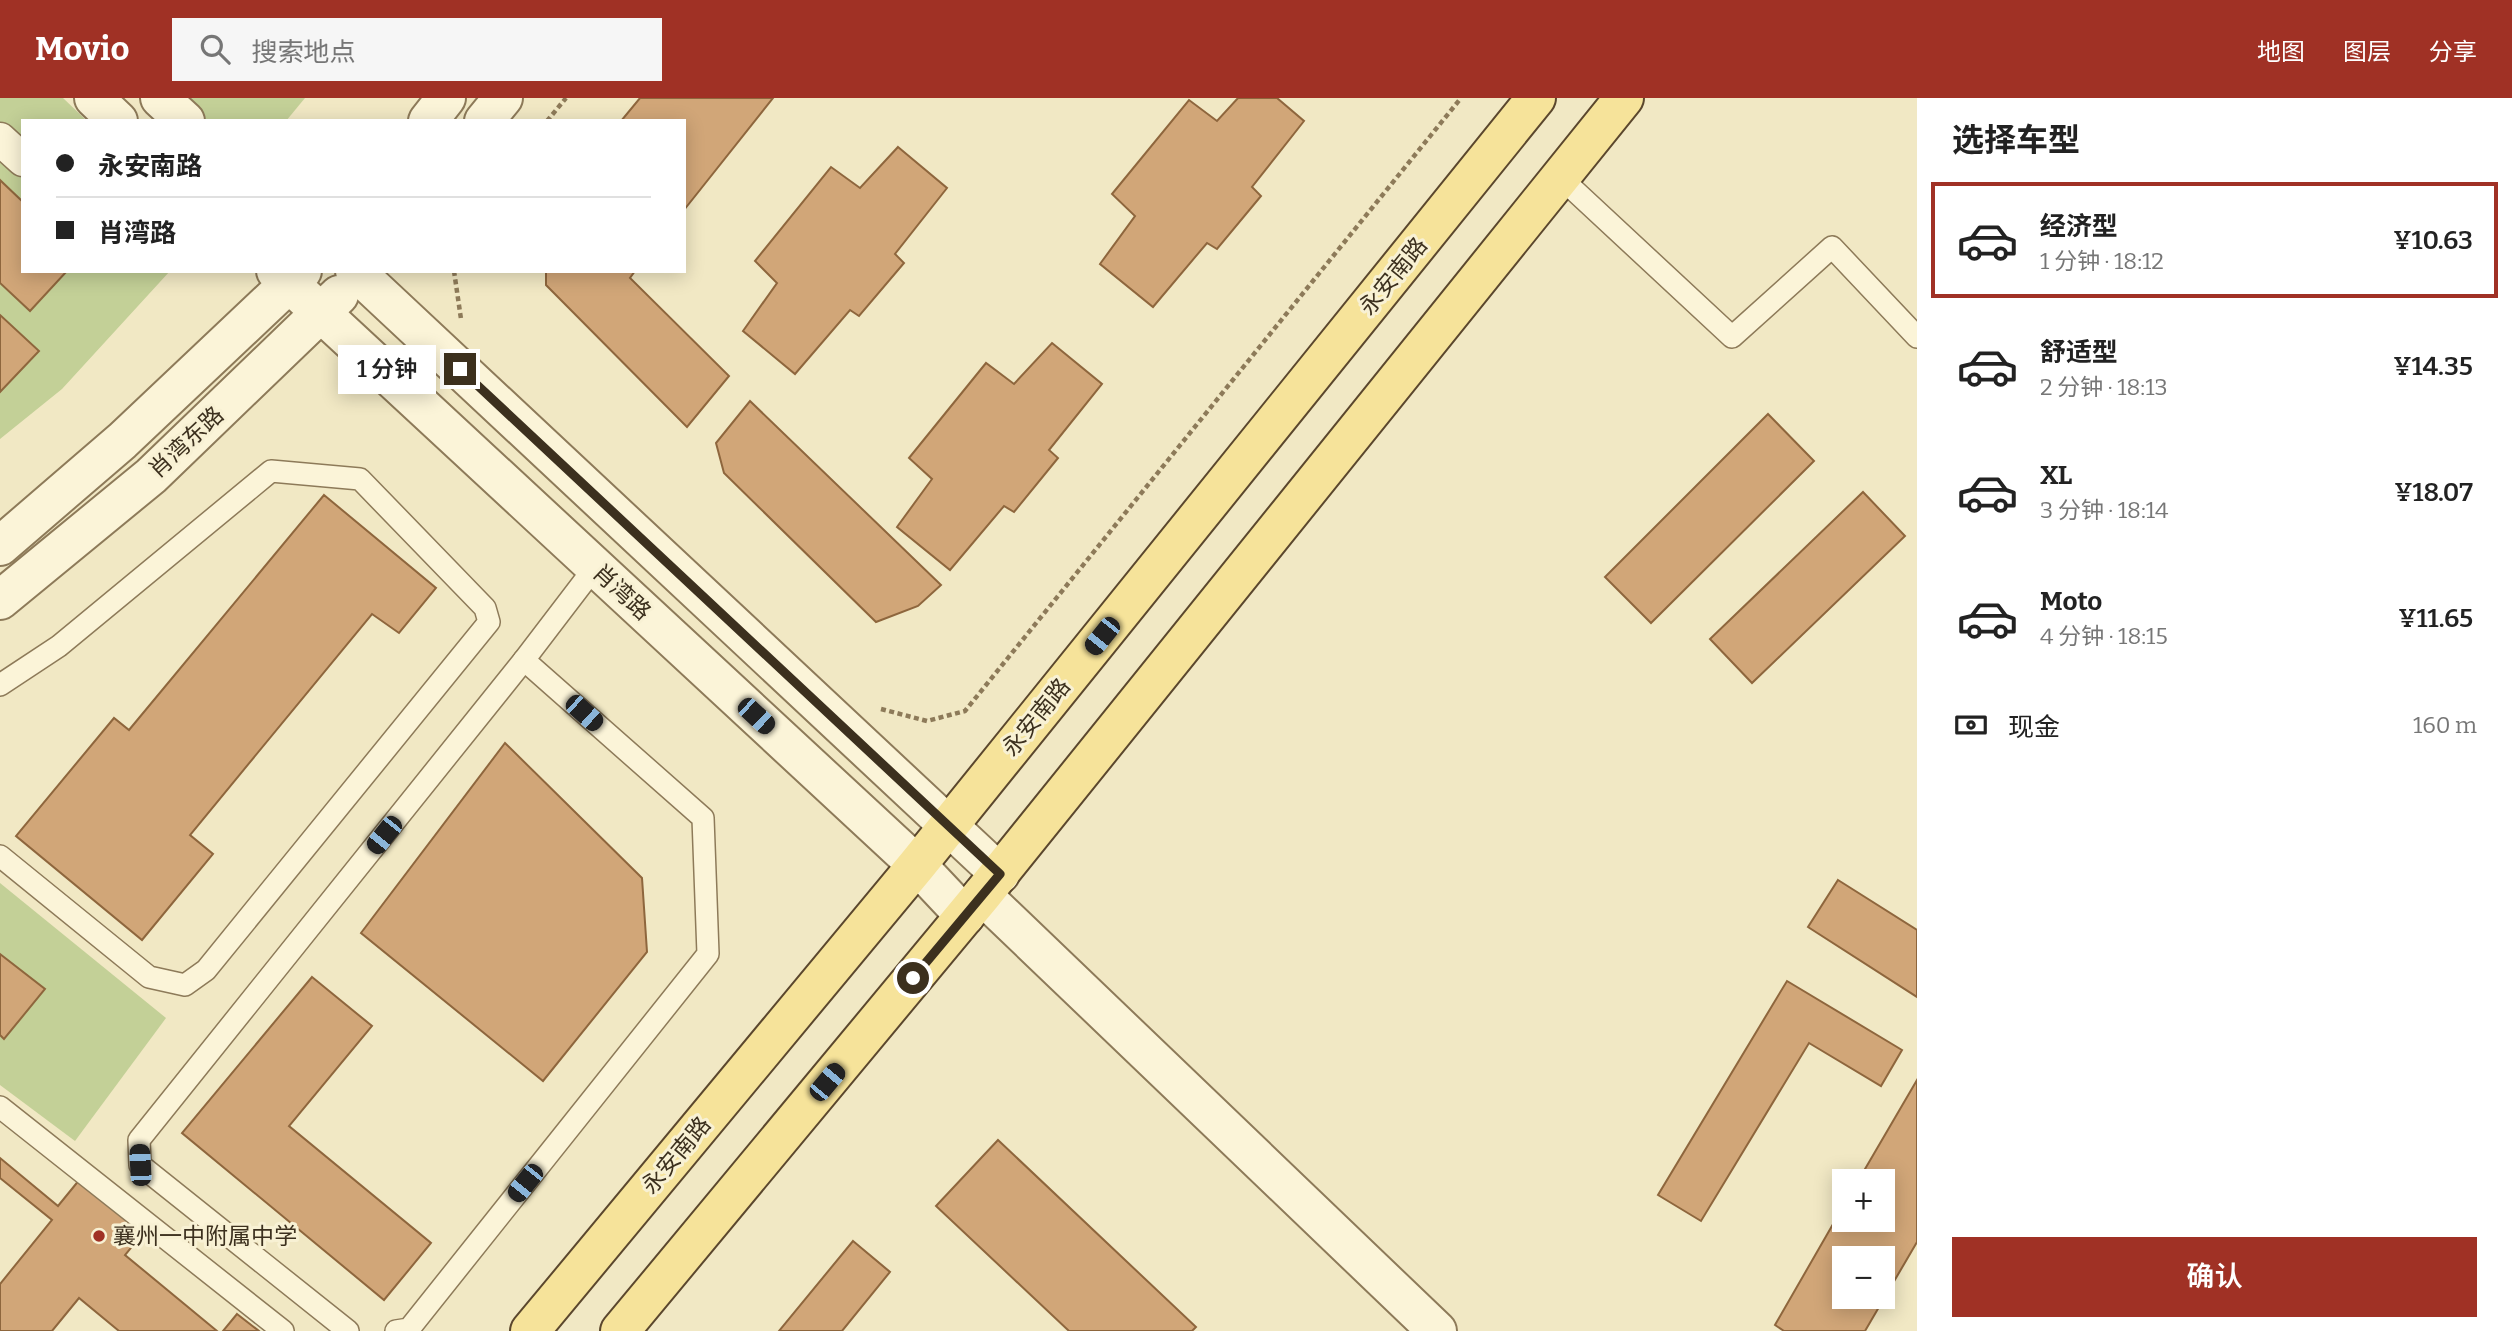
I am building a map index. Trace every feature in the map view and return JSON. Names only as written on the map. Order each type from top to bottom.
[{"type":"main road","name":"永安南路","points":[[530,1331],[917,865],[1536,98]]},
{"type":"main road","points":[[620,1331],[982,895],[1624,98]]},
{"type":"street","points":[[94,98],[116,119]]},
{"type":"street","points":[[160,98],[183,119]]},
{"type":"street","points":[[430,119],[446,98]]},
{"type":"street","points":[[486,119],[503,98]]},
{"type":"street","points":[[0,139],[21,158]]},
{"type":"street","name":"肖湾东路","points":[[0,600],[151,476],[321,314],[357,273]]},
{"type":"street","points":[[359,273],[948,826],[982,895],[1437,1331]]},
{"type":"street","name":"肖湾路","points":[[289,276],[321,314],[917,865],[982,895]]},
{"type":"street","name":"肖湾东路","points":[[0,546],[122,441],[289,276]]},
{"type":"lane","points":[[1561,178],[1732,337],[1832,247],[1917,337]]},
{"type":"lane","points":[[0,685],[59,646],[271,471],[360,479],[485,608],[489,622],[206,970],[185,985],[149,977],[0,856]]},
{"type":"lane","points":[[348,1331],[140,1165],[139,1140],[524,660],[595,567]]},
{"type":"lane","points":[[396,1331],[409,1329],[708,954],[703,818],[524,660]]},
{"type":"lane","points":[[0,1107],[283,1331]]},
{"type":"path","points":[[549,119],[566,98]]},
{"type":"path","points":[[871,706],[927,721],[965,711],[1461,98]]},
{"type":"path","points":[[454,273],[462,325]]},
{"type":"green space","points":[[0,98],[63,98],[85,119],[21,119],[21,273],[168,273],[62,389],[0,439]]},
{"type":"green space","points":[[175,98],[305,98],[288,119],[197,119]]},
{"type":"green space","points":[[0,883],[166,1018],[75,1141],[0,1085]]},
{"type":"building","points":[[640,98],[773,98],[686,207],[686,119],[623,119]]},
{"type":"building","points":[[1238,98],[1277,98],[1304,121],[1252,187],[1261,196],[1217,249],[1207,243],[1153,307],[1100,264],[1135,216],[1112,194],[1189,100],[1217,121]]},
{"type":"building","points":[[898,147],[947,188],[895,254],[904,263],[859,316],[850,310],[795,374],[743,331],[777,283],[755,261],[831,167],[860,188]]},
{"type":"building","points":[[0,180],[21,200],[21,273],[65,273],[30,311],[0,283]]},
{"type":"building","points":[[546,273],[634,273],[630,278],[729,376],[687,427],[546,285]]},
{"type":"building","points":[[0,315],[39,351],[0,392]]},
{"type":"building","points":[[1052,343],[1102,384],[1049,450],[1058,458],[1014,512],[1004,506],[950,570],[897,527],[932,479],[909,458],[986,363],[1014,384]]},
{"type":"building","points":[[750,401],[941,585],[918,606],[876,622],[724,473],[716,443]]},
{"type":"building","points":[[1768,414],[1814,461],[1651,623],[1605,577]]},
{"type":"building","points":[[1863,492],[1905,536],[1752,683],[1710,639]]},
{"type":"building","points":[[324,495],[436,588],[399,633],[372,614],[190,835],[213,854],[142,940],[16,836],[114,718],[129,730]]},
{"type":"building","points":[[505,743],[642,878],[647,952],[543,1081],[361,933]]},
{"type":"building","points":[[1838,880],[1917,930],[1917,997],[1808,927]]},
{"type":"building","points":[[0,954],[45,989],[4,1039],[0,1035]]},
{"type":"building","points":[[312,977],[372,1026],[289,1126],[431,1243],[384,1300],[182,1133]]},
{"type":"building","points":[[1787,981],[1902,1050],[1881,1086],[1809,1043],[1701,1221],[1658,1195]]},
{"type":"building","points":[[1917,1080],[1917,1242],[1895,1280],[1895,1246],[1832,1246],[1832,1309],[1878,1309],[1865,1331],[1784,1331],[1775,1325],[1832,1226],[1832,1232],[1895,1232],[1895,1169],[1865,1169]]},
{"type":"building","points":[[998,1140],[1196,1327],[1192,1331],[1069,1331],[936,1206]]},
{"type":"building","points":[[0,1158],[58,1206],[80,1179],[144,1232],[125,1255],[217,1331],[119,1331],[79,1298],[52,1331],[0,1331],[0,1284],[52,1220],[0,1178]]},
{"type":"building","points":[[853,1241],[890,1272],[842,1331],[779,1331]]},
{"type":"building","points":[[237,1314],[259,1331],[223,1331]]},
{"type":"place","name":"襄州一中附属中学","points":[[99,1236]]},
{"type":"route","points":[[460,369],[1000,874],[913,978]]}]
